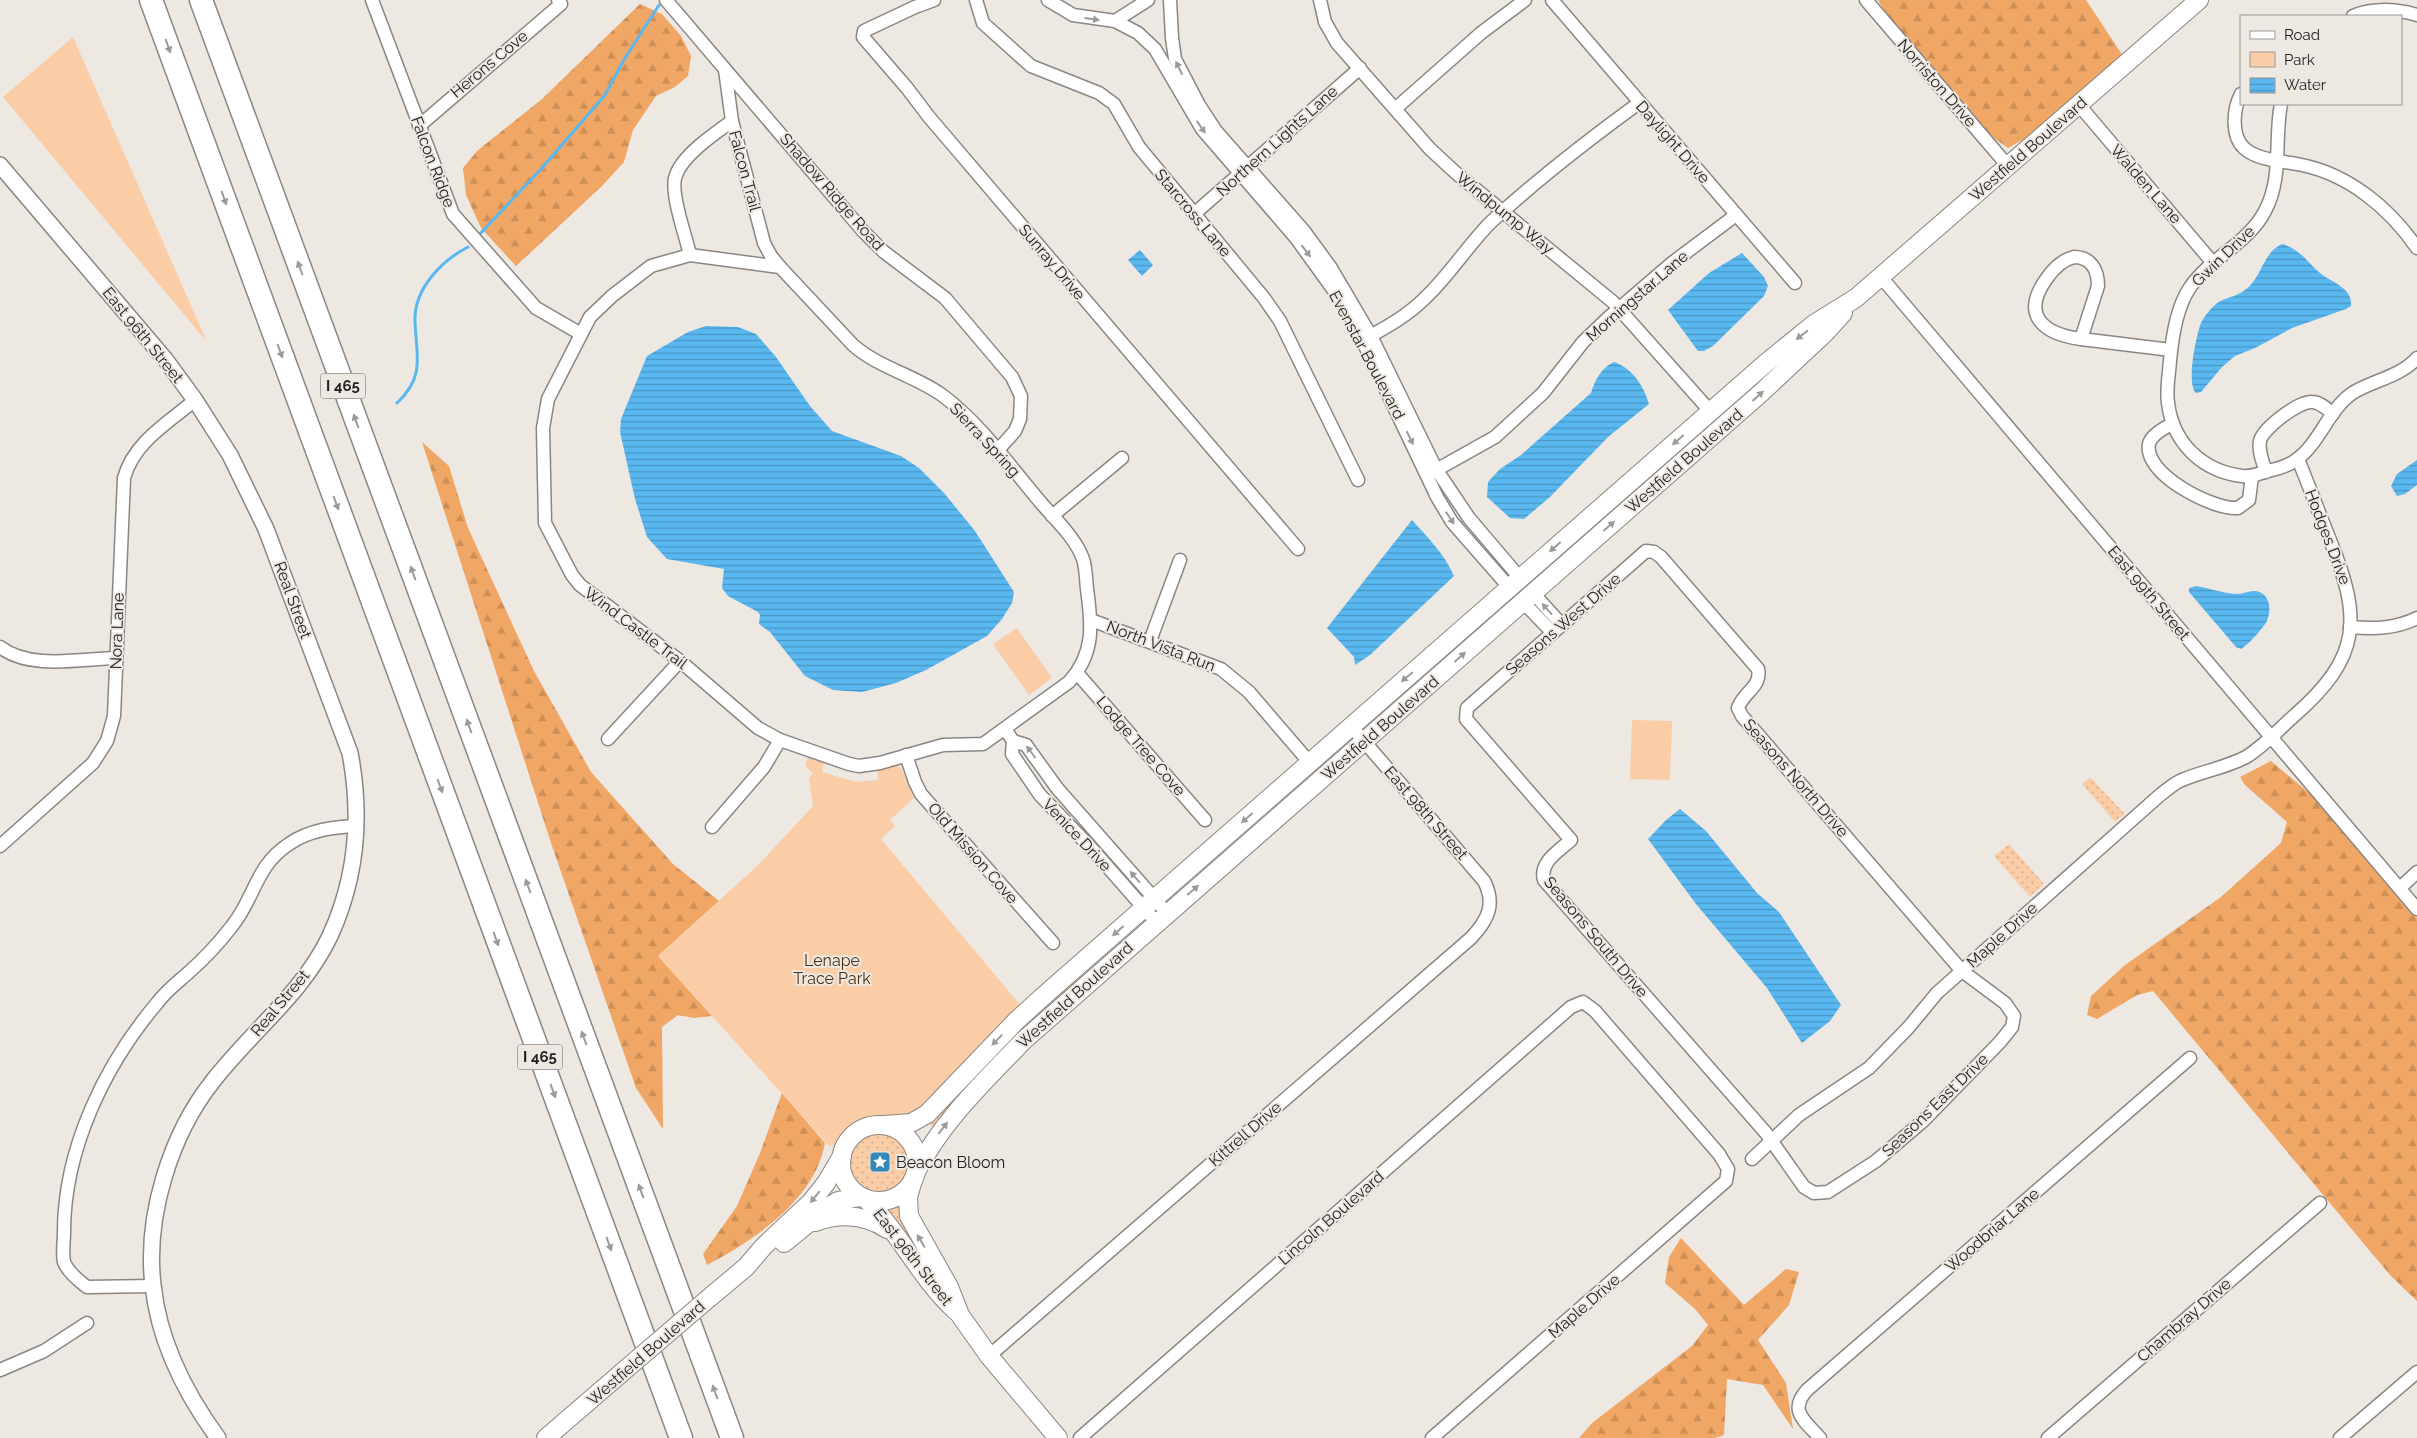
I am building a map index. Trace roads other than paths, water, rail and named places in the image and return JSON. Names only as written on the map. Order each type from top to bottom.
[{"type":"highway","name":"I 465","points":[[151,0],[681,1438]]},
{"type":"highway","name":"I 465","points":[[201,0],[732,1438]]},
{"type":"main road","name":"Westfield Boulevard","points":[[885,1126],[911,1123],[928,1114],[1016,1021],[1514,582],[1808,329],[1856,298],[1881,277],[2199,0]]},
{"type":"main road","name":"Westfield Boulevard","points":[[915,1174],[933,1141],[948,1121],[1023,1041],[1777,379],[1825,333],[1856,298]]},
{"type":"main road","points":[[874,1125],[885,1126],[900,1131],[911,1143],[916,1153],[915,1174],[903,1193],[882,1201],[864,1198],[852,1190],[845,1180],[841,1168],[842,1156],[848,1142],[859,1130],[874,1125]]},
{"type":"main road","name":"Westfield Boulevard","points":[[746,1268],[764,1246],[811,1202],[826,1183],[842,1156]]},
{"type":"main road","name":"East 96th Street","points":[[915,1174],[908,1197],[909,1216],[949,1287],[960,1315]]},
{"type":"main road","name":"Westfield Boulevard","points":[[546,1438],[746,1268],[770,1255],[831,1205],[845,1199],[864,1198]]},
{"type":"main road","name":"East 96th Street","points":[[864,1198],[893,1232],[939,1295],[960,1315],[989,1356],[1058,1438]]},
{"type":"main road","points":[[805,1226],[828,1217],[847,1215],[873,1221],[893,1232]]},
{"type":"street","name":"Falcon Ridge","points":[[372,0],[448,206],[459,224],[536,308],[581,334]]},
{"type":"street","name":"Sunray Drive","points":[[934,0],[915,6],[864,31],[863,37],[907,88],[928,117],[1298,549]]},
{"type":"street","name":"Starcross Lane","points":[[976,0],[983,23],[1031,66],[1099,93],[1111,100],[1139,147],[1264,298],[1280,321],[1358,480]]},
{"type":"street","name":"Evenstar Boulevard","points":[[1048,0],[1073,14],[1115,21],[1138,33],[1155,48],[1202,129],[1243,171]]},
{"type":"street","points":[[1115,21],[1148,0]]},
{"type":"street","name":"Evenstar Boulevard","points":[[1170,0],[1173,48],[1177,63],[1205,114],[1243,171],[1316,264],[1367,338],[1431,472],[1469,518],[1514,582]]},
{"type":"street","name":"Windpump Way","points":[[1320,0],[1330,32],[1395,109],[1446,164],[1619,308],[1710,412]]},
{"type":"street","points":[[1395,109],[1481,33],[1525,0]]},
{"type":"street","name":"Daylight Drive","points":[[1552,0],[1795,283]]},
{"type":"street","name":"Norriston Drive","points":[[1866,0],[2008,166]]},
{"type":"street","name":"Herons Cove","points":[[418,126],[560,2]]},
{"type":"street","name":"Shadow Ridge Road","points":[[669,3],[862,231],[884,252],[945,298],[1012,377],[1021,396],[1020,419],[1015,430],[998,451]]},
{"type":"street","points":[[2355,15],[2369,6],[2417,14]]},
{"type":"street","name":"Northern Lights Lane","points":[[1194,214],[1360,68]]},
{"type":"street","name":"Falcon Trail","points":[[725,70],[732,122],[764,243],[780,267]]},
{"type":"street","points":[[2240,96],[2237,103],[2235,122],[2239,142],[2253,154],[2304,165],[2327,173],[2362,192],[2394,218],[2417,248]]},
{"type":"street","points":[[1367,338],[1403,316],[1424,299],[1482,232],[1503,212],[1566,156],[1639,103]]},
{"type":"street","name":"Walden Lane","points":[[2079,105],[2213,263]]},
{"type":"street","name":"Gwin Drive","points":[[2172,424],[2168,394],[2171,350],[2183,300],[2194,282],[2253,229],[2265,212],[2274,191],[2281,105]]},
{"type":"street","points":[[732,122],[694,152],[675,175],[675,191],[690,255],[780,267]]},
{"type":"street","name":"East 96th Street","points":[[0,165],[125,310],[195,400],[233,460],[263,521]]},
{"type":"street","name":"Morningstar Lane","points":[[1431,472],[1460,458],[1495,437],[1543,393],[1591,334],[1619,308],[1672,263],[1736,215]]},
{"type":"street","name":"Wind Castle Trail","points":[[690,255],[651,266],[590,317],[548,399],[543,428],[545,523],[568,568],[580,586],[680,661],[758,728],[780,740],[826,757],[859,766],[880,763],[943,745],[983,744],[1005,729]]},
{"type":"street","points":[[2081,338],[2098,286],[2098,277],[2091,263],[2079,257],[2074,257],[2061,263],[2049,275],[2036,294],[2035,308],[2041,324],[2047,330],[2062,336],[2171,350]]},
{"type":"street","name":"Sierra Spring","points":[[780,267],[853,345],[882,365],[941,394],[971,421],[998,451],[1079,551],[1083,560],[1091,620],[1091,638],[1077,673],[1069,682],[1005,729]]},
{"type":"street","name":"East 99th Street","points":[[1881,277],[2417,909]]},
{"type":"street","points":[[2252,476],[2248,500],[2238,508],[2213,504],[2192,495],[2161,470],[2149,451],[2149,445],[2153,438],[2172,424],[2184,444],[2203,462],[2224,472],[2252,476],[2266,472],[2298,459],[2332,414],[2354,393],[2403,370],[2417,358]]},
{"type":"street","name":"Nora Lane","points":[[0,846],[89,767],[102,751],[113,721],[123,489],[127,468],[136,450],[143,443],[195,400]]},
{"type":"street","points":[[2266,472],[2260,444],[2263,434],[2272,424],[2306,402],[2316,402],[2332,414]]},
{"type":"street","points":[[1052,516],[1122,458]]},
{"type":"street","name":"Hodges Drive","points":[[2271,737],[2327,683],[2342,657],[2350,627],[2347,584],[2298,459]]},
{"type":"street","name":"Real Street","points":[[218,1438],[196,1408],[179,1377],[168,1350],[153,1286],[152,1266],[161,1184],[179,1137],[194,1109],[213,1081],[304,978],[329,937],[346,894],[357,826],[355,782],[350,753],[263,521]]},
{"type":"street","name":"Seasons West Drive","points":[[1467,708],[1646,551],[1654,552],[1662,557]]},
{"type":"street","name":"Seasons North Drive","points":[[1662,557],[1758,669],[1760,677],[1758,682],[1740,701],[1738,708],[1742,716],[1962,971]]},
{"type":"street","points":[[1150,641],[1180,560]]},
{"type":"street","points":[[1528,597],[1557,629]]},
{"type":"street","points":[[2350,627],[2383,628],[2417,618]]},
{"type":"street","name":"North Vista Run","points":[[1091,620],[1210,663],[1236,680],[1249,692],[1310,763]]},
{"type":"street","points":[[0,648],[14,656],[31,661],[116,658]]},
{"type":"street","points":[[608,739],[680,661]]},
{"type":"street","name":"Lodge Tree Cove","points":[[1077,673],[1205,820]]},
{"type":"street","name":"Seasons South Drive","points":[[1467,708],[1466,719],[1571,840],[1545,864],[1542,873],[1544,880],[1772,1141]]},
{"type":"street","name":"East 98th Street","points":[[1351,726],[1484,881],[1489,890],[1491,905]]},
{"type":"street","name":"Venice Drive","points":[[1005,729],[1013,741],[1012,754],[1040,795],[1162,918]]},
{"type":"street","name":"Maple Drive","points":[[1752,1159],[1799,1115],[1869,1068],[1908,1028],[1937,993],[2160,794],[2180,780],[2230,765],[2248,755],[2271,737]]},
{"type":"street","points":[[712,827],[764,768],[780,740]]},
{"type":"street","name":"Venice Drive","points":[[1013,741],[1026,745],[1057,788],[1149,904]]},
{"type":"street","name":"Old Mission Cove","points":[[906,755],[915,782],[922,794],[1053,943]]},
{"type":"street","points":[[153,1286],[87,1287],[75,1277],[64,1262],[64,1222],[68,1184],[80,1140],[94,1102],[119,1057],[159,1000],[222,940],[240,916],[260,874],[272,858],[299,837],[334,827],[357,826]]},
{"type":"street","points":[[2400,888],[2417,872]]},
{"type":"street","name":"Kittrell Drive","points":[[989,1356],[1471,938],[1486,920],[1491,905]]},
{"type":"street","name":"Seasons East Drive","points":[[1772,1141],[1804,1187],[1814,1193],[1828,1192],[1876,1161],[1923,1122],[1962,1084],[2012,1027],[2014,1016],[2005,1004],[1962,971]]},
{"type":"street","name":"Lincoln Boulevard","points":[[1080,1438],[1571,1007],[1583,1002],[1595,1010],[1713,1146],[1728,1169]]},
{"type":"street","name":"Woodbriar Lane","points":[[1820,1438],[1801,1416],[1798,1404],[1807,1390],[2190,1058]]},
{"type":"street","name":"Maple Drive","points":[[1432,1438],[1717,1190],[1726,1181],[1728,1169]]},
{"type":"street","name":"Chambray Drive","points":[[2048,1438],[2320,1203]]},
{"type":"street","points":[[0,1370],[44,1350],[87,1322]]},
{"type":"street","points":[[2340,1438],[2417,1372]]},
{"type":"water","points":[[2283,244],[2300,253],[2320,273],[2345,290],[2351,299],[2351,306],[2292,328],[2255,348],[2235,356],[2222,367],[2201,392],[2196,393],[2193,388],[2192,370],[2202,321],[2219,302],[2238,294],[2248,287],[2257,277],[2273,250]]},
{"type":"water","points":[[1140,250],[1153,265],[1142,276],[1128,260]]},
{"type":"water","points":[[1742,253],[1764,277],[1768,286],[1764,296],[1713,346],[1704,351],[1698,351],[1668,310],[1709,273]]},
{"type":"water","points":[[706,326],[738,327],[756,334],[776,357],[810,406],[832,431],[901,456],[919,468],[944,493],[975,531],[1014,592],[1012,603],[1002,619],[987,636],[926,670],[896,683],[862,692],[833,690],[805,676],[770,632],[759,624],[760,615],[758,612],[728,596],[722,588],[724,569],[667,559],[647,537],[635,499],[620,432],[621,419],[647,356],[688,332]]},
{"type":"water","points":[[1614,362],[1632,373],[1644,391],[1649,404],[1608,437],[1550,497],[1524,519],[1510,518],[1487,497],[1488,482],[1500,469],[1521,455],[1591,393],[1599,375]]},
{"type":"water","points":[[2417,460],[2417,485],[2405,494],[2397,496],[2391,486],[2397,474]]},
{"type":"water","points":[[1412,520],[1441,553],[1454,576],[1370,655],[1355,665],[1354,657],[1327,628]]},
{"type":"water","points":[[2196,586],[2233,594],[2252,591],[2259,592],[2263,594],[2268,602],[2269,616],[2267,621],[2244,647],[2241,649],[2236,647],[2189,592],[2189,588]]},
{"type":"water","points":[[1680,809],[1706,831],[1757,893],[1779,912],[1841,1005],[1830,1021],[1802,1043],[1767,988],[1696,904],[1648,839],[1666,820]]},
{"type":"waterway","points":[[479,235],[541,169],[605,95],[625,58],[659,5]]},
{"type":"waterway","points":[[397,403],[412,384],[416,374],[416,309],[424,287],[439,268],[468,247]]},
{"type":"place","name":"Beacon Bloom","points":[[880,1162]]},
{"type":"park label","name":"Lenape Trace Park","points":[[832,969]]}]
